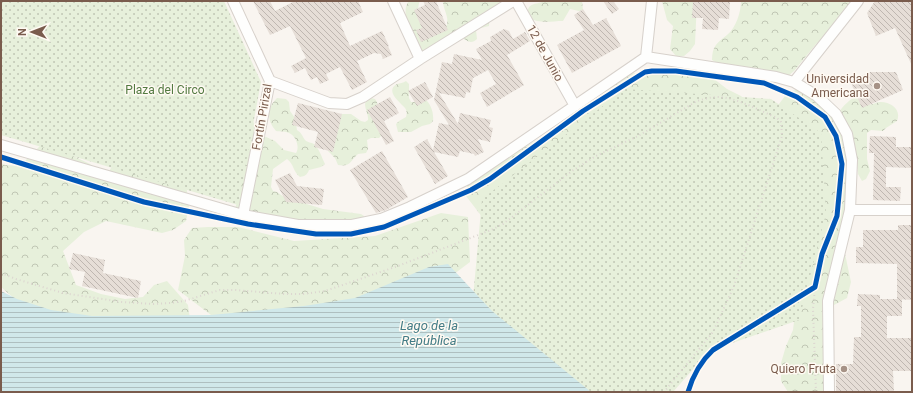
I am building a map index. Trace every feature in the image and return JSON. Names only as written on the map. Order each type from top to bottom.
[{"type":"street","name":"Fortín Pirizal","points":[[233,1],[270,81],[243,215]]},
{"type":"street","points":[[393,1],[420,59]]},
{"type":"street","points":[[270,81],[329,103],[347,104],[363,97],[420,59],[513,1]]},
{"type":"street","name":"12 de Junio","points":[[516,1],[575,106]]},
{"type":"street","points":[[646,57],[652,1]]},
{"type":"street","points":[[794,82],[858,1]]},
{"type":"street","points":[[1,145],[243,215],[298,225],[352,225],[382,219],[468,179],[646,57],[776,77],[794,82],[816,96],[836,114],[847,134],[852,160],[850,210],[828,301],[829,392]]},
{"type":"street","points":[[850,210],[912,210]]},
{"type":"path","points":[[1,273],[63,293],[122,302],[153,304],[184,301],[220,290],[285,294],[303,294],[325,291],[398,266],[491,230],[503,224],[572,171],[596,156],[638,136],[697,101],[719,97],[732,100],[777,118],[782,122],[782,136],[734,286],[712,332],[664,392]]},
{"type":"path","points":[[816,280],[813,309],[816,392]]},
{"type":"path","points":[[809,291],[815,287]]},
{"type":"green space","name":"Plaza del Circo","points":[[1,1],[224,1],[261,82],[238,205],[1,135]]},
{"type":"green space","points":[[409,1],[420,1],[418,8],[419,16],[424,32],[441,30],[447,25],[443,1],[504,1],[490,13],[489,26],[481,28],[478,27],[476,30],[477,39],[475,41],[470,42],[462,37],[422,52],[412,34],[407,19],[406,6]]},
{"type":"green space","points":[[545,1],[582,1],[583,10],[579,11],[570,9],[563,21],[541,22],[529,18],[529,7]]},
{"type":"green space","points":[[662,1],[697,1],[695,44],[684,56],[676,56],[670,49],[673,26],[667,20]]},
{"type":"green space","points":[[741,1],[852,1],[823,38],[787,77],[760,69],[719,64],[712,60],[714,48],[720,40],[730,32],[735,24],[739,15]]},
{"type":"green space","points":[[660,70],[676,71],[692,76],[709,75],[727,89],[741,96],[754,108],[776,108],[788,92],[804,88],[827,100],[852,160],[844,249],[851,282],[847,298],[834,305],[823,318],[829,392],[788,392],[781,381],[781,363],[793,330],[795,313],[486,222],[466,196],[468,179],[553,132],[583,111],[628,74]]},
{"type":"green space","points":[[406,81],[409,84],[409,98],[411,102],[418,102],[425,99],[432,109],[433,121],[430,124],[422,126],[411,132],[398,132],[396,124],[406,117],[407,112],[395,97],[392,90],[397,84]]},
{"type":"green space","points":[[625,89],[771,99],[821,133],[826,213],[799,320],[709,351],[673,392],[541,392],[472,309],[482,199]]},
{"type":"green space","points":[[856,97],[868,105],[879,102],[891,104],[898,113],[897,121],[883,131],[871,130],[867,133],[867,159],[870,171],[866,179],[862,181],[858,174],[857,161],[840,111],[847,103]]},
{"type":"green space","points":[[277,98],[286,99],[289,102],[290,111],[295,118],[297,130],[306,141],[313,143],[316,146],[325,164],[321,167],[309,170],[306,175],[300,177],[287,159],[273,169],[271,187],[273,191],[284,197],[323,209],[361,214],[366,220],[339,230],[314,236],[293,235],[244,223],[237,219],[235,216],[235,208],[240,196],[240,182],[251,121],[264,136],[275,141],[284,150],[296,153],[298,148],[294,137],[291,134],[288,132],[276,131],[271,123],[269,114],[271,106]]},
{"type":"green space","points":[[371,98],[375,99],[377,102],[382,135],[379,138],[371,138],[367,140],[368,149],[366,153],[358,154],[348,164],[338,165],[335,158],[328,151],[338,121],[342,114],[351,114],[365,122],[368,120],[365,105],[367,100]]},
{"type":"green space","points":[[44,142],[90,164],[104,179],[120,154],[186,184],[189,206],[186,221],[173,230],[162,233],[106,221],[84,232],[63,251],[76,285],[101,294],[125,299],[143,297],[154,285],[167,281],[188,305],[190,319],[178,333],[24,307],[1,287],[1,163],[5,165],[20,166]]},
{"type":"green space","points":[[441,213],[468,217],[470,262],[409,308],[211,315],[178,290],[185,256],[184,240],[192,228],[238,227],[294,241],[375,236]]},
{"type":"water","name":"Lago de la República","points":[[448,264],[492,311],[591,392],[1,392],[1,291],[17,299],[51,310],[92,316],[211,315],[304,306],[355,298],[429,267]]},
{"type":"building","points":[[253,1],[270,1],[275,11],[295,1],[358,1],[363,12],[340,23],[350,46],[382,31],[392,55],[383,59],[381,54],[374,53],[357,61],[367,82],[352,90],[340,67],[326,74],[329,80],[320,84],[317,77],[311,80],[305,68],[295,73],[291,66],[306,58],[290,26],[270,35]]},
{"type":"building","points":[[423,1],[436,1],[448,30],[421,42],[416,30],[422,28],[414,10],[425,5]]},
{"type":"building","points":[[603,1],[613,1],[619,9],[612,14]]},
{"type":"building","points":[[693,1],[730,1],[729,19],[719,18],[718,30],[702,29],[703,18],[692,18]]},
{"type":"building","points":[[875,1],[912,1],[912,66],[895,28],[876,36],[867,13]]},
{"type":"building","points":[[583,9],[593,25],[606,18],[621,46],[572,73],[557,45],[584,30],[574,15]]},
{"type":"building","points":[[504,29],[509,31],[513,39],[525,32],[530,41],[507,55],[524,85],[487,107],[480,93],[496,84],[488,70],[473,78],[470,93],[466,92],[465,98],[439,93],[458,124],[460,113],[491,120],[489,127],[493,128],[490,142],[478,139],[484,152],[475,156],[474,154],[460,151],[458,157],[434,152],[448,176],[435,184],[414,147],[427,139],[433,150],[439,123],[449,125],[434,100],[442,62],[452,64],[454,54],[482,60],[476,49],[491,41],[490,37]]},
{"type":"building","name":"Universidad Americana","points":[[870,72],[896,72],[903,90],[862,108],[850,81]]},
{"type":"building","points":[[425,82],[433,97],[417,106],[408,91]]},
{"type":"building","points":[[390,97],[399,113],[384,121],[394,141],[386,145],[367,110]]},
{"type":"building","points":[[298,103],[342,114],[333,152],[314,147],[318,132],[292,125]]},
{"type":"building","points":[[870,136],[896,137],[896,147],[912,147],[912,168],[886,167],[886,187],[901,187],[900,201],[873,200],[874,153],[869,153]]},
{"type":"building","points":[[382,151],[408,197],[386,210],[376,213],[350,170]]},
{"type":"building","points":[[290,173],[297,186],[324,189],[322,205],[286,202],[275,180]]},
{"type":"building","points":[[898,225],[912,225],[912,300],[897,299],[897,264],[856,263],[856,247],[863,247],[863,230],[898,230]]},
{"type":"building","points":[[73,253],[105,260],[103,273],[141,281],[138,298],[82,286],[85,272],[69,269]]},
{"type":"building","points":[[858,294],[880,295],[880,299],[902,299],[902,316],[887,316],[887,338],[912,338],[912,371],[893,371],[894,392],[836,392],[836,364],[853,364],[854,337],[861,337],[861,306],[857,306]]},
{"type":"cycle path","points":[[1,157],[144,202],[248,224],[316,234],[351,234],[384,227],[471,190],[490,179],[583,111],[645,72],[676,71],[764,83],[797,97],[825,117],[836,136],[842,164],[837,216],[822,254],[815,287],[713,350],[704,359],[698,369],[688,392]]},
{"type":"place","name":"Universidad Americana","points":[[877,86]]},
{"type":"place","name":"Quiero Fruta","points":[[844,369]]}]
